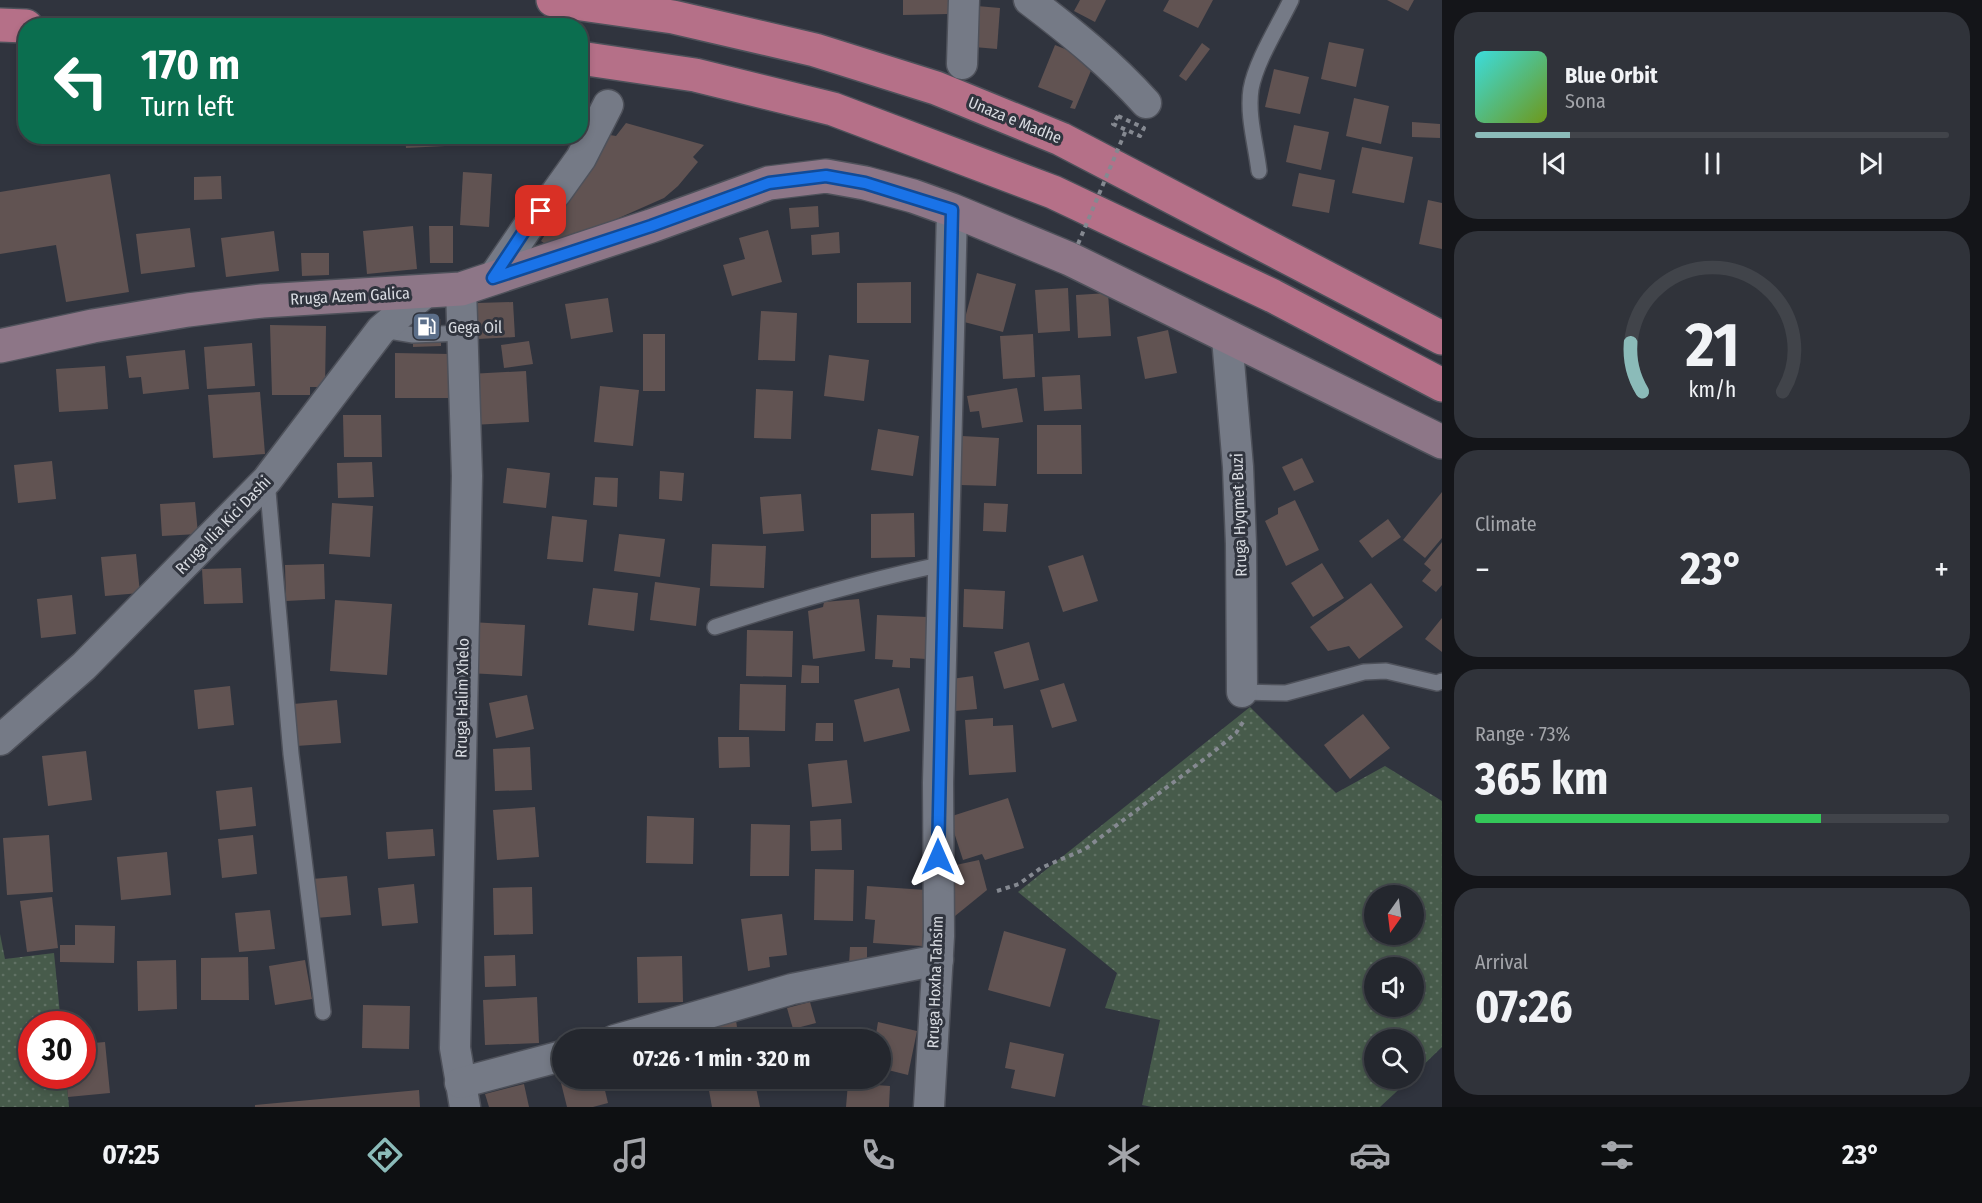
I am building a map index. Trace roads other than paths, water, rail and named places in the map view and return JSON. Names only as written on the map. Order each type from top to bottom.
[{"type":"highway","name":"Unaza e Madhe","points":[[553,0],[673,17],[815,50],[936,88],[1061,138],[1442,338]]},
{"type":"highway","points":[[0,25],[18,26]]},
{"type":"highway","points":[[588,59],[695,75],[833,109],[1042,188],[1273,296],[1442,385]]},
{"type":"main road","name":"Rruga Azem Galica","points":[[0,346],[93,326],[188,310],[262,301],[461,289],[651,226],[769,183],[826,176],[865,183],[952,210],[1071,260],[1442,442]]},
{"type":"street","points":[[962,64],[964,0]]},
{"type":"street","points":[[1029,0],[1121,75],[1138,112]]},
{"type":"street","points":[[493,278],[526,228],[556,194],[581,158],[608,105]]},
{"type":"street","name":"Rruga Hoxha Tahsim","points":[[929,1107],[938,960],[938,783],[952,210]]},
{"type":"street","name":"Rruga Halim Xhelo","points":[[461,289],[467,476],[455,1048],[462,1095]]},
{"type":"street","name":"Rruga Ilia Kici Dashi","points":[[0,740],[84,666],[267,480],[381,330],[426,292]]},
{"type":"street","name":"Rruga Hyqmet Buzi","points":[[1227,338],[1238,467],[1246,693]]},
{"type":"street","points":[[653,1029],[792,989],[938,960]]},
{"type":"street","points":[[462,1095],[552,1060]]},
{"type":"lane","points":[[1260,171],[1251,108],[1251,89],[1257,71],[1291,0]]},
{"type":"lane","points":[[381,330],[413,334],[464,333]]},
{"type":"lane","points":[[267,480],[291,754],[323,1012]]},
{"type":"lane","points":[[715,627],[821,593],[944,564]]},
{"type":"lane","points":[[1246,693],[1286,693],[1364,672],[1386,672],[1437,683],[1442,681]]},
{"type":"place","name":"Gega Oil","points":[[427,327]]}]
